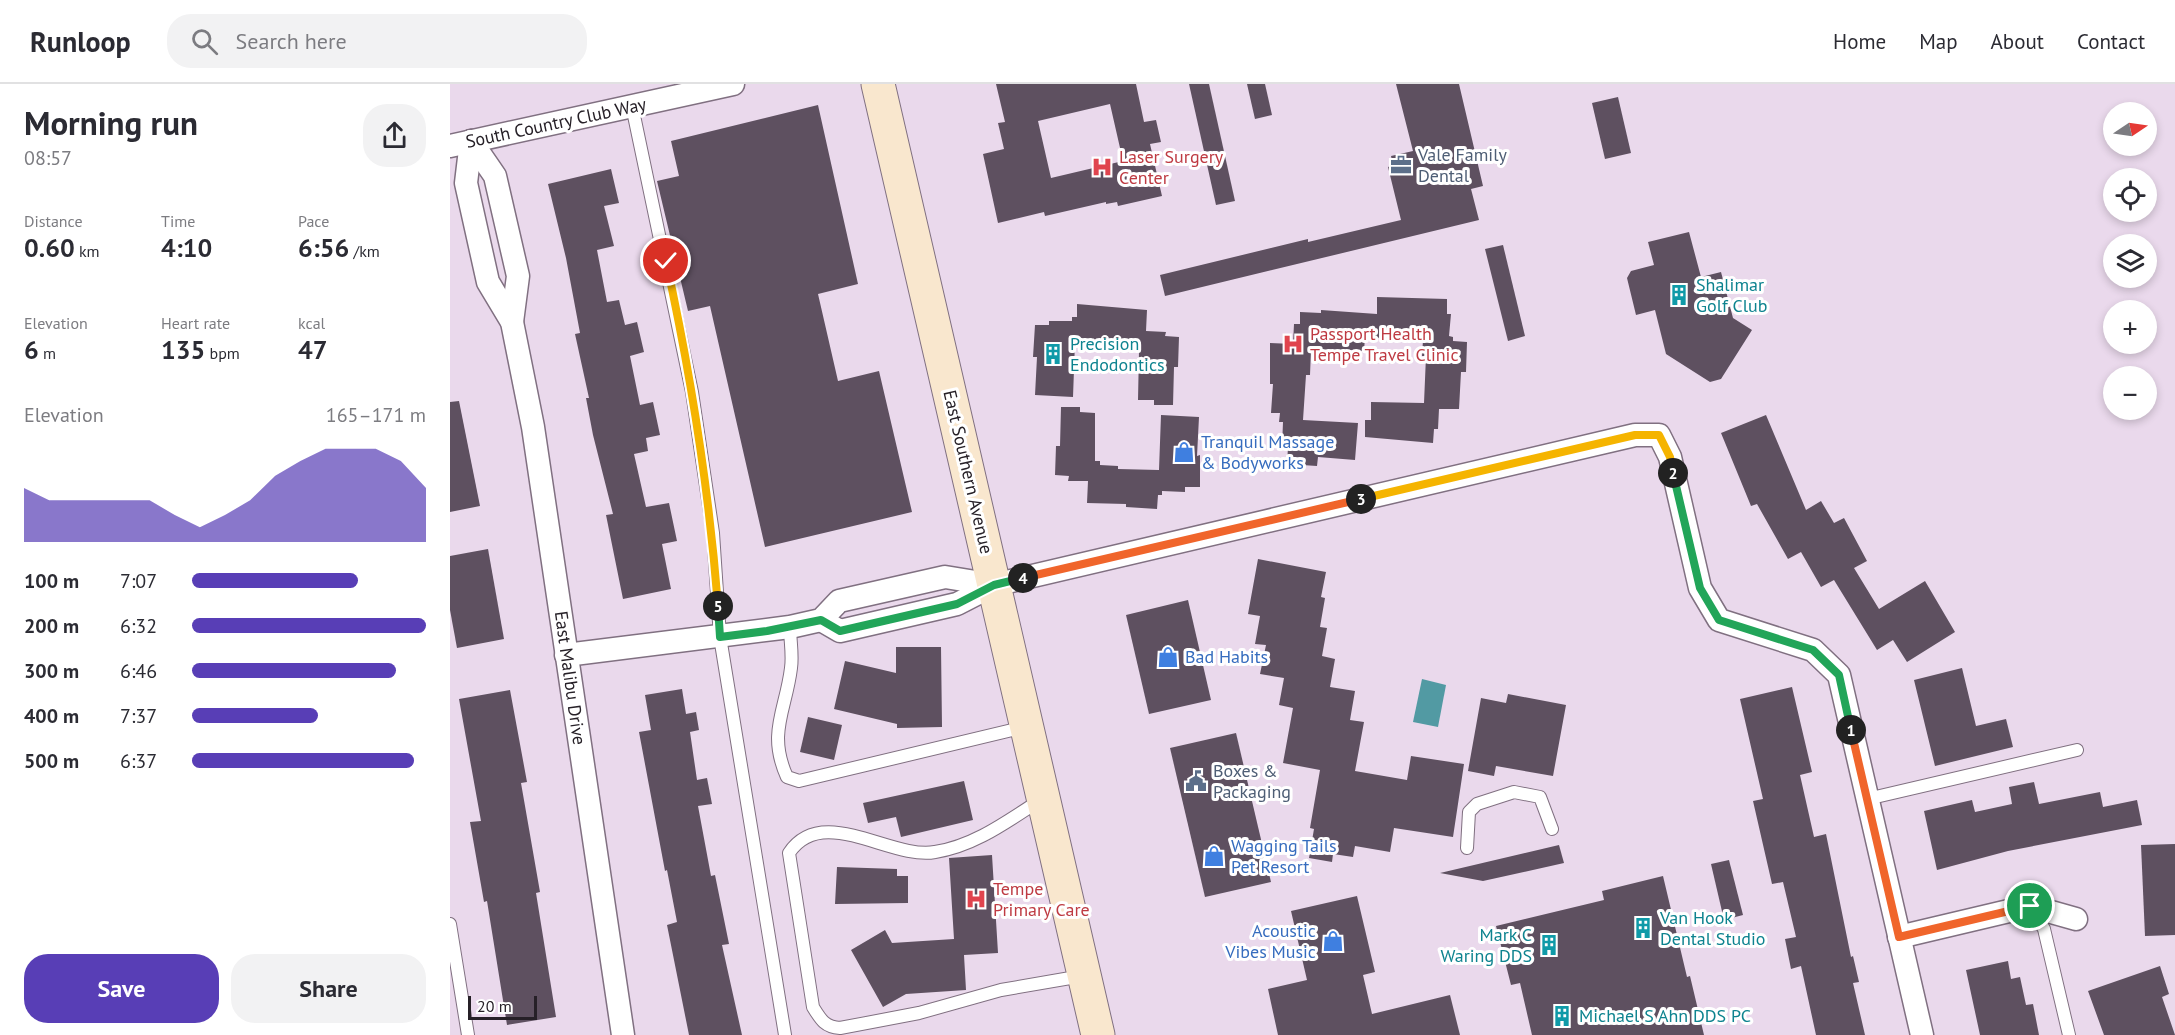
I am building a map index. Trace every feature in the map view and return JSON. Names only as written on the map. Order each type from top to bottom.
[{"type":"main road","name":"East Southern Avenue","points":[[878,84],[1098,1035]]},
{"type":"street","name":"South Country Club Way","points":[[460,143],[632,106],[662,92],[733,84]]},
{"type":"street","name":"East Malibu Drive","points":[[460,143],[466,183],[488,282],[512,322]]},
{"type":"street","name":"East Malibu Drive","points":[[460,143],[495,176],[518,276],[512,322],[533,427],[622,1035]]},
{"type":"street","points":[[566,655],[720,637],[821,620],[840,631],[957,604],[994,585],[1635,435],[1659,435],[1670,457],[1700,588],[1719,620],[1813,650],[1839,675],[1922,1035]]},
{"type":"street","points":[[1899,937],[2030,906],[2076,919]]},
{"type":"lane","points":[[632,106],[692,392],[712,533],[720,637],[785,1035]]},
{"type":"lane","points":[[790,627],[792,668],[777,732],[783,768],[787,777],[799,782],[1026,727]]},
{"type":"lane","points":[[1867,799],[2077,750]]},
{"type":"lane","points":[[1467,848],[1469,812],[1477,804],[1514,792],[1540,797],[1552,829]]},
{"type":"lane","points":[[1043,798],[983,836],[962,846],[937,852],[922,854],[906,852],[872,839],[835,833],[804,838],[794,845],[789,853],[813,1008],[829,1027],[840,1028],[919,1012],[1001,990],[1084,976]]},
{"type":"lane","points":[[2030,906],[2044,929],[2069,1035]]},
{"type":"lane","points":[[450,924],[468,1035]]},
{"type":"water","points":[[1422,679],[1446,685],[1438,727],[1413,722]]},
{"type":"building","points":[[996,84],[1136,84],[1144,122],[1156,120],[1161,142],[1150,144],[1162,196],[1118,206],[1117,202],[1106,204],[1106,202],[1045,216],[1044,212],[998,223],[983,154],[1004,149],[998,123],[1005,122]],"holes":[[[1110,104],[1123,161],[1051,178],[1038,121]]]},
{"type":"building","points":[[1189,84],[1209,84],[1235,201],[1216,205]]},
{"type":"building","points":[[1247,84],[1265,84],[1272,115],[1255,119]]},
{"type":"building","points":[[1396,84],[1459,84],[1483,186],[1471,189],[1479,220],[1165,296],[1160,275],[1308,239],[1308,242],[1401,220],[1388,167],[1393,165],[1391,156],[1413,151]]},
{"type":"building","points":[[1618,97],[1631,153],[1605,159],[1592,103]]},
{"type":"building","points":[[818,105],[858,284],[818,294],[838,381],[879,371],[912,512],[765,547],[710,306],[688,311],[657,181],[679,176],[671,141]]},
{"type":"building","points":[[611,169],[619,203],[604,206],[614,246],[597,250],[607,302],[619,300],[625,325],[637,322],[644,352],[630,356],[640,405],[653,402],[660,435],[646,438],[648,451],[634,454],[646,507],[669,503],[677,541],[662,544],[671,589],[623,599],[606,515],[613,514],[593,435],[586,398],[589,398],[575,334],[580,333],[566,258],[548,184]]},
{"type":"building","name":"Shalimar Golf Club","points":[[1689,232],[1701,277],[1721,272],[1733,318],[1752,330],[1721,379],[1710,382],[1666,354],[1655,310],[1636,315],[1627,278],[1631,271],[1654,265],[1648,242]]},
{"type":"building","points":[[1503,245],[1525,336],[1508,341],[1485,249]]},
{"type":"building","points":[[1377,297],[1447,299],[1447,314],[1451,314],[1449,336],[1453,337],[1453,341],[1467,342],[1466,372],[1461,372],[1459,409],[1439,409],[1438,429],[1434,429],[1433,443],[1365,437],[1365,420],[1371,420],[1371,402],[1424,403],[1426,356],[1422,356],[1423,340],[1365,337],[1364,351],[1311,350],[1310,375],[1306,375],[1303,420],[1358,423],[1355,460],[1318,457],[1317,466],[1287,464],[1288,447],[1282,447],[1283,422],[1279,422],[1280,413],[1271,413],[1273,384],[1270,384],[1270,343],[1293,344],[1294,324],[1300,324],[1300,312],[1321,313],[1321,310],[1377,314]]},
{"type":"building","name":"Precision Endodontics","points":[[1077,304],[1147,310],[1146,331],[1166,332],[1165,336],[1179,337],[1178,367],[1174,367],[1173,405],[1154,405],[1154,400],[1138,400],[1139,351],[1133,351],[1134,347],[1116,347],[1116,344],[1075,342],[1073,397],[1035,395],[1037,357],[1033,357],[1035,325],[1049,325],[1049,321],[1072,321],[1072,317],[1077,317]]},
{"type":"building","points":[[459,401],[480,506],[450,512],[450,402]]},
{"type":"building","points":[[1061,407],[1080,407],[1080,412],[1095,413],[1095,461],[1100,461],[1100,465],[1118,466],[1118,469],[1159,470],[1161,415],[1199,417],[1197,456],[1200,455],[1200,487],[1185,487],[1185,492],[1162,491],[1162,495],[1158,495],[1157,509],[1126,507],[1126,504],[1087,503],[1088,481],[1068,481],[1069,476],[1055,475],[1056,446],[1060,446]]},
{"type":"building","points":[[1766,415],[1806,510],[1821,501],[1834,523],[1844,518],[1867,561],[1854,568],[1879,609],[1925,581],[1955,632],[1907,662],[1893,640],[1877,650],[1834,580],[1821,587],[1801,552],[1788,559],[1757,504],[1751,506],[1721,433]]},
{"type":"building","points":[[488,549],[504,639],[457,648],[450,610],[450,556]]},
{"type":"building","points":[[1258,559],[1326,572],[1321,597],[1325,598],[1320,627],[1327,628],[1322,656],[1335,659],[1330,687],[1355,691],[1350,720],[1364,722],[1355,771],[1407,780],[1411,756],[1464,764],[1453,837],[1394,828],[1390,852],[1355,846],[1353,857],[1333,854],[1332,862],[1309,858],[1314,829],[1310,828],[1320,770],[1283,763],[1293,708],[1279,705],[1284,678],[1260,674],[1266,645],[1255,644],[1260,616],[1248,614]]},
{"type":"building","name":"Bad Habits","points":[[1188,600],[1211,700],[1149,714],[1126,615]]},
{"type":"building","points":[[896,647],[941,647],[942,727],[897,728],[897,724],[834,709],[845,661],[896,673]]},
{"type":"building","points":[[1962,668],[1976,726],[2006,719],[2013,747],[1935,766],[1914,680]]},
{"type":"building","points":[[1792,687],[1812,772],[1800,775],[1814,837],[1826,834],[1851,957],[1853,956],[1859,982],[1853,983],[1865,1035],[1816,1035],[1801,966],[1791,969],[1785,939],[1796,937],[1783,882],[1772,884],[1753,801],[1763,799],[1740,699]]},
{"type":"building","points":[[682,689],[686,714],[696,712],[699,730],[690,732],[697,780],[707,778],[712,804],[698,806],[711,876],[715,875],[729,944],[722,945],[742,1035],[689,1035],[667,925],[677,922],[639,732],[651,730],[645,695]]},
{"type":"building","points":[[510,690],[527,782],[521,783],[540,892],[536,893],[556,1017],[507,1025],[487,901],[484,902],[470,822],[481,821],[459,699]]},
{"type":"building","points":[[1508,694],[1566,705],[1553,776],[1496,766],[1494,776],[1468,771],[1481,698],[1506,703]]},
{"type":"building","points":[[808,717],[842,725],[834,760],[800,752]]},
{"type":"building","points":[[1236,733],[1271,882],[1205,897],[1170,748]]},
{"type":"building","points":[[964,781],[973,820],[901,837],[896,817],[868,823],[863,803]]},
{"type":"building","points":[[2034,782],[2039,804],[2100,792],[2103,807],[2137,800],[2142,825],[2008,851],[1937,870],[1924,811],[1972,800],[1975,812],[2012,804],[2009,787]]},
{"type":"building","points":[[2175,844],[2175,935],[2145,936],[2141,845]]},
{"type":"building","points":[[1559,845],[1564,863],[1483,881],[1440,873]]},
{"type":"building","points":[[992,855],[998,953],[964,955],[966,990],[906,994],[883,1007],[851,950],[885,930],[892,943],[954,939],[949,858]]},
{"type":"building","points":[[1729,860],[1743,915],[1724,920],[1711,864]]},
{"type":"building","points":[[837,867],[897,869],[897,876],[908,876],[908,903],[835,904]]},
{"type":"building","points":[[1663,876],[1687,977],[1690,976],[1704,1035],[1532,1035],[1520,983],[1511,985],[1496,926],[1604,900],[1602,891]]},
{"type":"building","points":[[1357,896],[1375,972],[1363,975],[1372,1014],[1450,995],[1460,1035],[1278,1035],[1268,989],[1307,980],[1291,911]]},
{"type":"building","points":[[2008,961],[2011,979],[2020,977],[2026,1005],[2033,1004],[2039,1035],[1980,1035],[1966,970]]},
{"type":"building","points":[[2160,966],[2169,994],[2162,997],[2175,1035],[2104,1035],[2088,991]]},
{"type":"place","name":"Vale Family Dental","points":[[1401,165]]},
{"type":"place","name":"Laser Surgery Center","points":[[1102,167]]},
{"type":"place","name":"Shalimar Golf Club","points":[[1679,295]]},
{"type":"place","name":"Passport Health Tempe Travel Clinic","points":[[1293,344]]},
{"type":"place","name":"Precision Endodontics","points":[[1053,354]]},
{"type":"place","name":"Tranquil Massage & Bodyworks","points":[[1184,452]]},
{"type":"place","name":"Bad Habits","points":[[1168,657]]},
{"type":"place","name":"Boxes & Packaging","points":[[1196,781]]},
{"type":"place","name":"Wagging Tails Pet Resort","points":[[1214,856]]},
{"type":"place","name":"Tempe Primary Care","points":[[976,899]]},
{"type":"place","name":"Van Hook Dental Studio","points":[[1643,928]]},
{"type":"place","name":"Acoustic Vibes Music","points":[[1333,941]]},
{"type":"place","name":"Mark C Waring DDS","points":[[1549,945]]},
{"type":"place","name":"Michael S Ahn DDS PC","points":[[1562,1016]]},
{"type":"route","points":[[666,261],[692,392],[712,533],[720,637],[767,631],[821,620],[840,631],[957,604],[994,585],[1635,435],[1659,435],[1670,457],[1700,588],[1719,620],[1813,650],[1839,675],[1899,937],[2030,906]]}]
